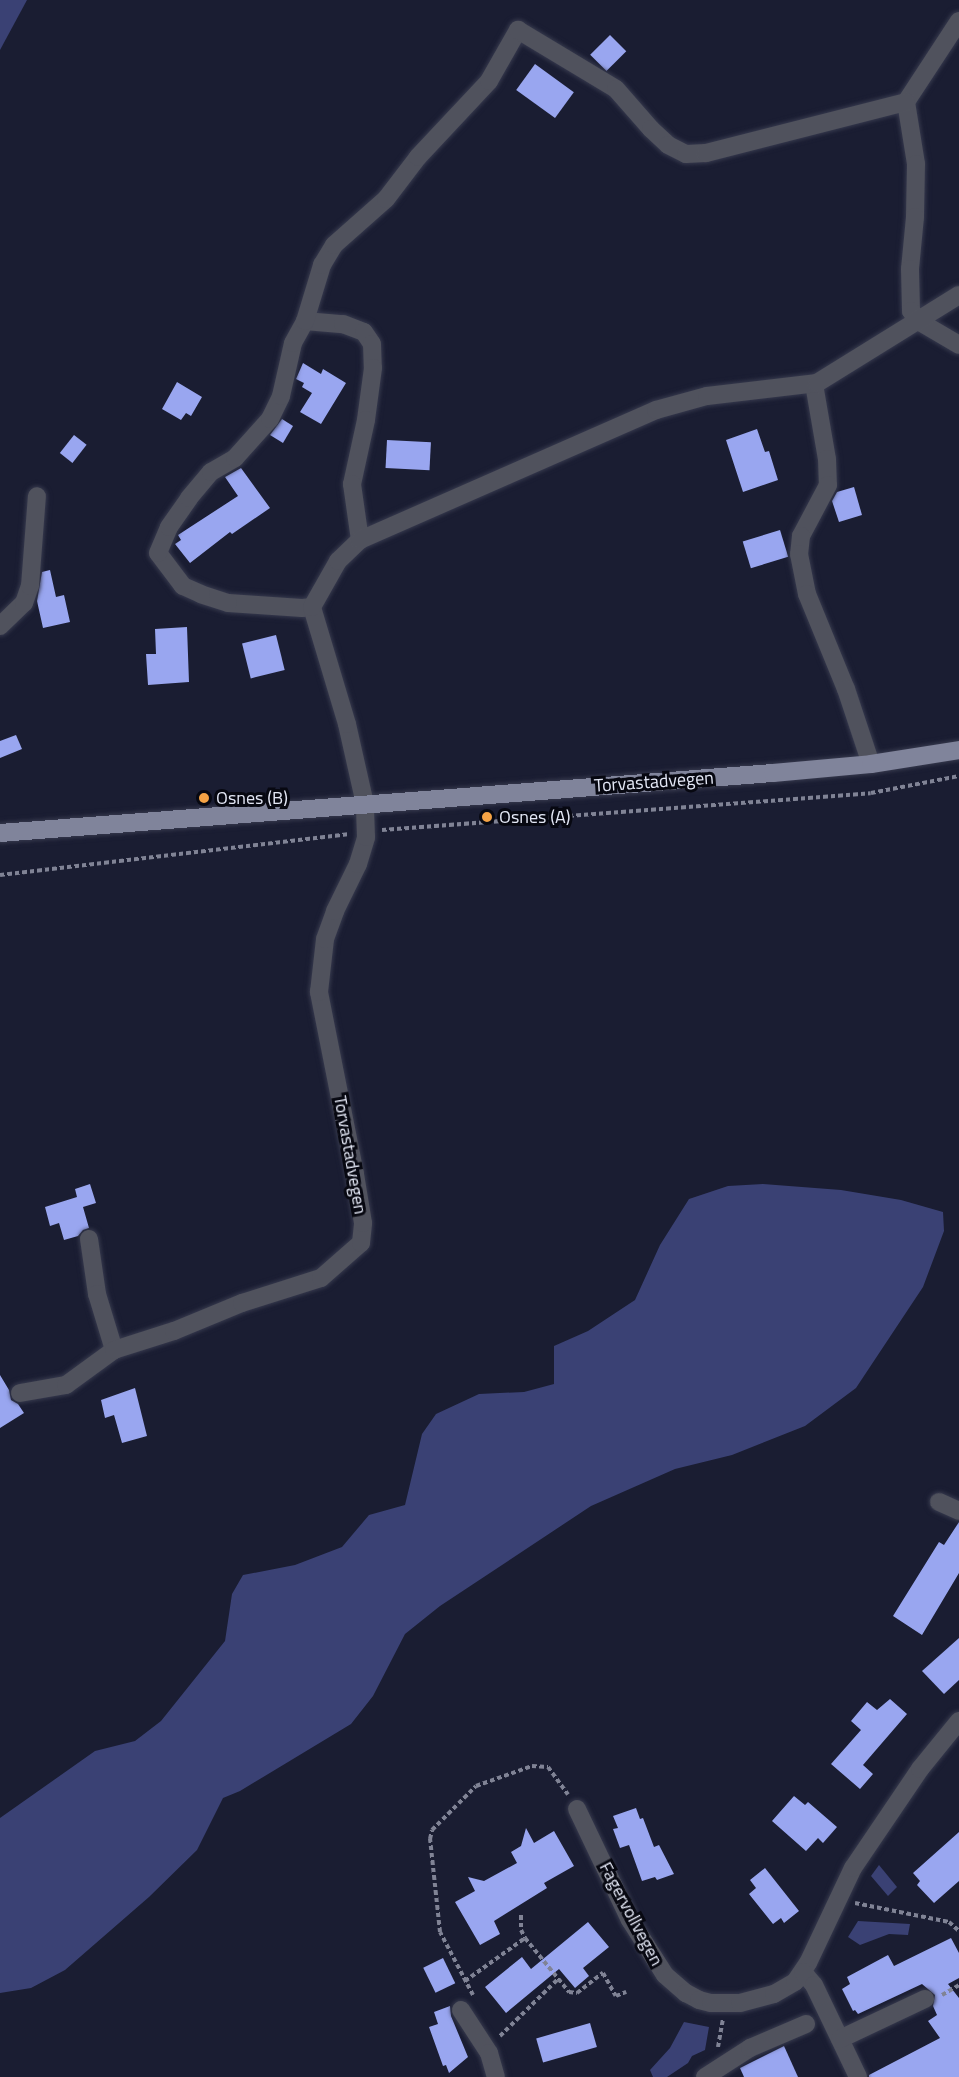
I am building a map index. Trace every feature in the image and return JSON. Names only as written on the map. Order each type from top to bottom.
[{"type":"main road","name":"Torvastadvegen","points":[[0,832],[871,764],[959,750]]},
{"type":"street","points":[[959,21],[906,102],[916,164],[915,217],[910,269],[911,311],[920,322],[959,345]]},
{"type":"street","points":[[906,102],[706,153],[686,154],[668,145],[616,89],[518,30],[489,81],[418,157],[386,200],[334,245],[322,265],[305,321],[293,343],[281,396],[270,419],[235,458],[212,472],[189,498],[170,527],[158,553],[183,586],[201,594],[228,603],[302,609],[312,607],[338,561],[360,540],[656,410],[706,396],[814,384],[920,322],[959,295]]},
{"type":"street","points":[[305,321],[343,324],[364,332],[372,344],[373,368],[366,420],[352,484],[360,540]]},
{"type":"street","points":[[814,384],[827,459],[828,485],[801,536],[799,554],[807,594],[846,688],[871,764]]},
{"type":"street","points":[[0,626],[24,603],[30,586],[37,496]]},
{"type":"street","name":"Torvastadvegen","points":[[20,1393],[66,1385],[114,1350],[174,1331],[242,1303],[321,1278],[361,1243],[363,1222],[355,1174],[319,992],[325,939],[335,911],[358,864],[366,831],[365,804],[347,724],[312,607]]},
{"type":"street","points":[[89,1239],[97,1294],[114,1350]]},
{"type":"street","points":[[939,1502],[959,1511]]},
{"type":"street","name":"Fagervollvegen","points":[[577,1809],[630,1920],[654,1961],[675,1985],[699,2000],[728,2005],[774,1994],[795,1982],[853,1868],[920,1769],[959,1721]]},
{"type":"street","points":[[802,1971],[814,1985],[858,2077]]},
{"type":"street","points":[[840,2039],[925,1999]]},
{"type":"street","points":[[468,2004],[494,2042],[496,2077]]},
{"type":"street","points":[[710,2073],[750,2048],[806,2024]]},
{"type":"path","points":[[0,875],[366,831],[871,793],[959,776]]},
{"type":"path","points":[[468,2004],[465,1981],[440,1932],[430,1839],[432,1830],[476,1786],[532,1766],[543,1765],[553,1772],[577,1809]]},
{"type":"path","points":[[837,1900],[949,1922],[959,1931]]},
{"type":"path","points":[[521,1915],[521,1930],[525,1938],[566,1990],[574,1993],[603,1973],[616,1996],[626,1992]]},
{"type":"path","points":[[465,1981],[525,1938]]},
{"type":"path","points":[[494,2042],[558,1980]]},
{"type":"path","points":[[710,2073],[728,2005]]},
{"type":"shaded area","points":[[0,0],[27,0],[0,50]]},
{"type":"shaded area","points":[[763,1184],[841,1190],[901,1200],[943,1212],[944,1231],[923,1287],[856,1388],[805,1426],[732,1455],[675,1469],[591,1506],[440,1606],[405,1634],[373,1696],[351,1724],[240,1791],[223,1798],[197,1850],[149,1897],[65,1970],[31,1988],[0,1993],[0,1818],[95,1751],[135,1741],[161,1721],[225,1641],[232,1594],[243,1575],[295,1565],[342,1547],[369,1515],[405,1505],[422,1434],[436,1414],[479,1394],[524,1392],[554,1384],[554,1346],[588,1331],[635,1300],[660,1245],[689,1199],[728,1186]]},
{"type":"shaded area","points":[[879,1865],[897,1887],[888,1896],[871,1876]]},
{"type":"shaded area","points":[[858,1921],[910,1924],[908,1935],[889,1934],[860,1945],[848,1937]]},
{"type":"shaded area","points":[[684,2022],[709,2027],[705,2050],[692,2056],[688,2063],[667,2077],[653,2077],[650,2070],[670,2048]]},
{"type":"building","points":[[610,35],[626,51],[606,71],[590,55]]},
{"type":"building","points":[[535,64],[574,92],[555,118],[516,90]]},
{"type":"building","points":[[303,363],[321,374],[323,369],[346,383],[321,424],[300,412],[312,393],[302,387],[304,383],[296,379]]},
{"type":"building","points":[[177,382],[202,397],[191,416],[186,413],[181,420],[162,409]]},
{"type":"building","points":[[282,419],[293,426],[283,443],[270,435]]},
{"type":"building","points":[[757,429],[765,452],[769,451],[778,480],[743,492],[726,440]]},
{"type":"building","points":[[74,435],[87,445],[72,463],[60,453]]},
{"type":"building","points":[[387,440],[431,442],[429,470],[386,468]]},
{"type":"building","points":[[241,468],[270,508],[232,534],[230,532],[190,563],[175,544],[181,540],[178,535],[238,496],[225,477]]},
{"type":"building","points":[[854,487],[862,515],[839,522],[832,501],[837,492]]},
{"type":"building","points":[[780,530],[788,557],[751,568],[743,541]]},
{"type":"building","points":[[50,570],[56,597],[64,595],[70,622],[43,628],[37,601],[42,572]]},
{"type":"building","points":[[187,627],[189,682],[148,685],[146,654],[156,654],[155,629]]},
{"type":"building","points":[[276,635],[285,670],[251,678],[242,643]]},
{"type":"building","points":[[16,735],[22,749],[0,758],[0,741]]},
{"type":"building","points":[[90,1184],[96,1203],[83,1207],[89,1228],[83,1230],[78,1236],[64,1240],[59,1223],[50,1226],[45,1207],[77,1197],[75,1189]]},
{"type":"building","points":[[0,1375],[9,1390],[11,1400],[18,1404],[24,1413],[0,1428]]},
{"type":"building","points":[[135,1388],[147,1436],[122,1443],[114,1415],[105,1418],[101,1400]]},
{"type":"building","points":[[959,1522],[959,1573],[922,1635],[893,1616],[939,1542],[944,1545]]},
{"type":"building","points":[[959,1638],[959,1680],[944,1694],[922,1671]]},
{"type":"building","points":[[890,1699],[907,1714],[863,1765],[873,1774],[860,1789],[831,1764],[861,1730],[851,1721],[867,1702],[877,1710]]},
{"type":"building","points":[[794,1796],[805,1805],[808,1802],[837,1827],[823,1843],[818,1838],[806,1851],[772,1821]]},
{"type":"building","points":[[636,1808],[640,1819],[643,1818],[654,1847],[659,1845],[674,1874],[657,1880],[655,1877],[642,1881],[629,1845],[620,1848],[613,1829],[618,1828],[613,1816]]},
{"type":"building","points":[[526,1828],[534,1843],[554,1831],[574,1866],[544,1883],[547,1888],[494,1921],[500,1934],[480,1945],[455,1902],[475,1891],[468,1877],[484,1881],[517,1863],[511,1852],[521,1846]]},
{"type":"building","points":[[959,1832],[959,1881],[934,1903],[917,1885],[920,1881],[913,1873]]},
{"type":"building","points":[[765,1868],[799,1911],[784,1923],[781,1918],[773,1924],[749,1894],[756,1888],[750,1880]]},
{"type":"building","points":[[588,1922],[609,1947],[583,1968],[589,1976],[575,1988],[559,1969],[506,2013],[485,1987],[522,1957],[531,1969]]},
{"type":"building","points":[[951,1938],[959,1953],[959,1978],[948,1984],[959,1998],[959,2077],[869,2077],[940,2038],[928,2021],[937,2015],[933,2006],[935,1995],[922,1984],[858,2014],[855,2010],[853,2011],[842,1989],[850,1984],[847,1977],[888,1955],[894,1966]]},
{"type":"building","points":[[443,1958],[455,1983],[436,1993],[423,1968]]},
{"type":"building","points":[[450,2006],[451,2016],[468,2057],[449,2073],[446,2065],[443,2066],[429,2027],[438,2024],[434,2012]]},
{"type":"building","points":[[590,2023],[597,2047],[543,2062],[536,2038]]},
{"type":"building","points":[[784,2046],[798,2077],[744,2077],[740,2068]]},
{"type":"place","name":"Osnes (B)","points":[[204,798]]},
{"type":"place","name":"Osnes (A)","points":[[487,817]]}]
